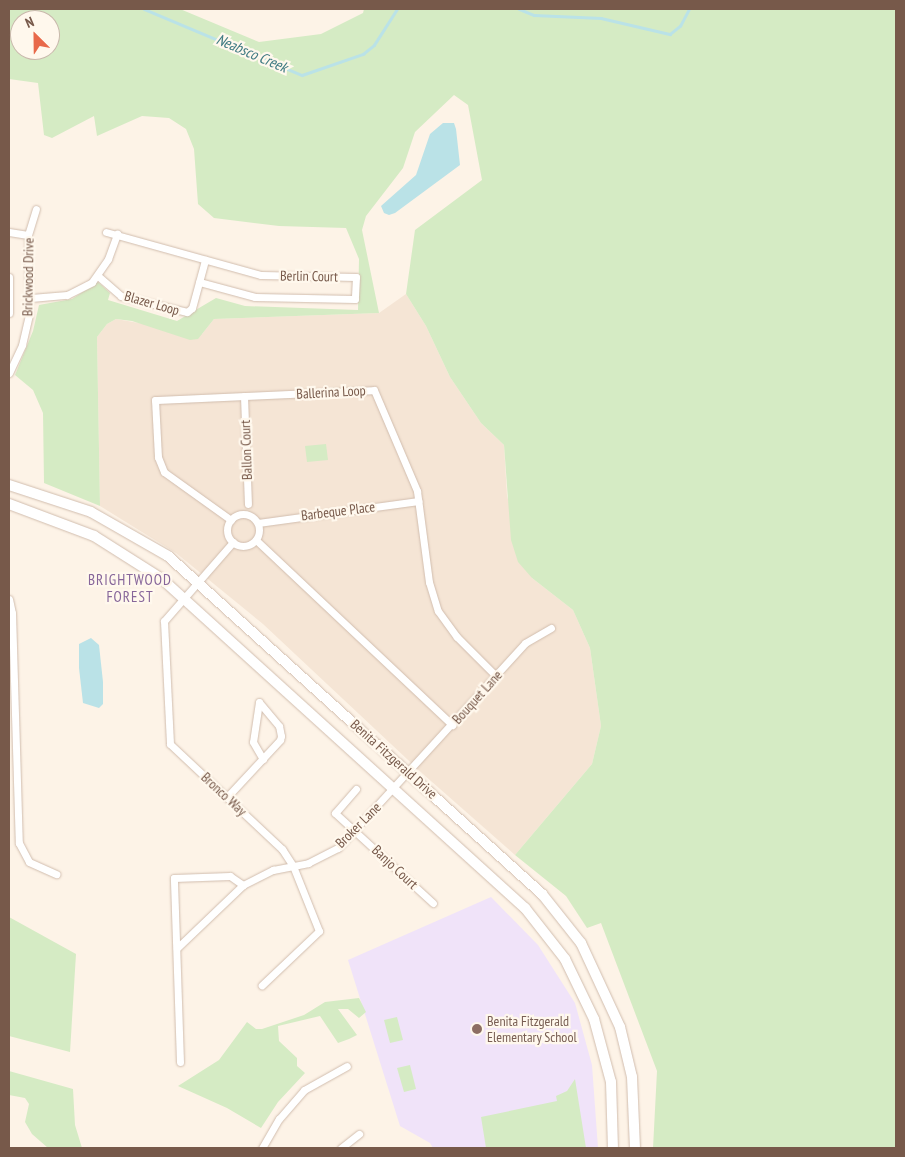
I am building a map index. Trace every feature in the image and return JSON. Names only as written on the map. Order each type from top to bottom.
[{"type":"main road","name":"Benita Fitzgerald Drive","points":[[9,485],[111,521],[168,556],[198,581],[542,894],[581,943],[612,1005],[627,1051],[634,1095],[635,1148]]},
{"type":"main road","name":"Benita Fitzgerald Drive","points":[[9,504],[108,544],[184,598],[525,908],[565,959],[583,991],[607,1062],[611,1082],[613,1148]]},
{"type":"street","name":"Brickwood Drive","points":[[9,373],[24,337],[31,298],[28,234],[36,209]]},
{"type":"street","points":[[9,232],[28,234]]},
{"type":"street","name":"Berlin Court","points":[[106,232],[260,275],[356,277],[356,300],[255,297],[199,282]]},
{"type":"street","points":[[31,298],[67,295],[84,288],[98,276],[116,234]]},
{"type":"street","name":"Blazer Loop","points":[[98,276],[121,296],[183,313],[192,308],[205,260]]},
{"type":"street","points":[[9,277],[9,313]]},
{"type":"street","name":"Ballerina Loop","points":[[231,520],[164,472],[158,457],[155,400],[374,390],[418,501],[431,590],[438,611],[457,637],[496,676]]},
{"type":"street","name":"Ballon Court","points":[[244,396],[248,504]]},
{"type":"street","name":"Barbeque Place","points":[[258,523],[418,501]]},
{"type":"street","points":[[248,514],[258,523],[259,532],[256,540],[247,545],[234,542],[228,534],[231,520],[239,515],[248,514]]},
{"type":"street","points":[[256,540],[452,725]]},
{"type":"street","points":[[198,581],[234,542]]},
{"type":"street","name":"Bronco Way","points":[[198,581],[164,621],[170,744],[276,843],[293,866],[319,931],[262,985]]},
{"type":"street","points":[[9,599],[12,613],[11,724],[21,850],[35,866],[56,874]]},
{"type":"street","name":"Bouquet Lane","points":[[409,772],[533,636],[550,628]]},
{"type":"street","points":[[227,797],[263,759],[280,740],[281,733],[259,702],[253,742],[263,759]]},
{"type":"street","name":"Broker Lane","points":[[177,948],[243,885],[273,870],[293,866],[326,855],[356,831],[409,772]]},
{"type":"street","name":"Banjo Court","points":[[356,789],[335,813],[433,902]]},
{"type":"street","points":[[180,1062],[174,878],[230,876],[243,885]]},
{"type":"street","points":[[262,1148],[279,1119],[304,1090],[347,1066]]},
{"type":"street","points":[[341,1148],[359,1134]]},
{"type":"shaded area","points":[[406,294],[426,326],[450,377],[481,423],[504,445],[507,496],[532,578],[573,610],[590,648],[601,726],[592,764],[515,855],[423,774],[263,624],[176,553],[100,506],[97,337],[107,324],[116,319],[202,334],[214,319],[379,313]]},
{"type":"shaded area","name":"Benita Fitzgerald Elementary School","points":[[491,897],[538,945],[575,1003],[592,1065],[598,1148],[433,1148],[430,1143],[400,1126],[348,960]]},
{"type":"green space","points":[[9,9],[180,9],[259,42],[321,34],[363,13],[364,9],[896,9],[896,1148],[653,1148],[657,1071],[601,923],[587,928],[566,896],[515,855],[592,764],[601,726],[590,648],[573,610],[532,578],[518,562],[511,540],[504,445],[481,423],[450,377],[426,326],[406,294],[415,230],[482,180],[468,105],[454,95],[415,132],[403,168],[366,216],[362,230],[379,313],[214,319],[198,339],[190,340],[132,321],[116,319],[107,324],[97,337],[100,506],[44,483],[43,413],[33,390],[15,375],[33,331],[39,305],[72,299],[98,282],[110,293],[108,300],[177,321],[216,298],[245,306],[358,310],[359,259],[346,228],[279,226],[214,218],[198,204],[194,149],[186,129],[169,118],[142,116],[97,136],[94,116],[52,138],[44,135],[38,83],[9,79]]},
{"type":"green space","points":[[326,444],[328,460],[307,462],[305,446]]},
{"type":"green space","points":[[9,917],[76,954],[70,1052],[9,1036]]},
{"type":"green space","points":[[359,998],[366,1012],[359,1018],[348,1009],[338,1009],[357,1035],[338,1043],[320,1016],[278,1026],[279,1041],[297,1058],[297,1066],[305,1073],[278,1102],[261,1128],[227,1108],[178,1086],[219,1060],[247,1022],[256,1029],[262,1029],[304,1015],[325,1002]]},
{"type":"green space","points":[[397,1017],[403,1040],[390,1043],[384,1020]]},
{"type":"green space","points":[[410,1065],[416,1089],[404,1092],[397,1068]]},
{"type":"green space","points":[[9,1071],[73,1089],[75,1125],[82,1148],[48,1148],[32,1134],[25,1122],[29,1104],[25,1098],[9,1095]]},
{"type":"green space","points":[[575,1079],[586,1148],[486,1148],[481,1117],[557,1101],[556,1096],[567,1091]]},
{"type":"water","points":[[443,123],[454,123],[460,165],[395,213],[389,215],[384,213],[381,206],[416,175],[430,134]]},
{"type":"water","points":[[91,638],[99,645],[103,704],[99,708],[83,703],[79,668],[79,644]]},
{"type":"waterway","name":"Neabsco Creek","points":[[144,9],[302,75],[363,54],[374,45],[397,9]]},
{"type":"waterway","name":"Neabsco Creek","points":[[519,9],[534,15],[601,18],[670,34],[680,26],[689,9]]},
{"type":"place","name":"Benita Fitzgerald Elementary School","points":[[477,1029]]},
{"type":"district","name":"BRIGHTWOOD FOREST","points":[[130,588]]}]
